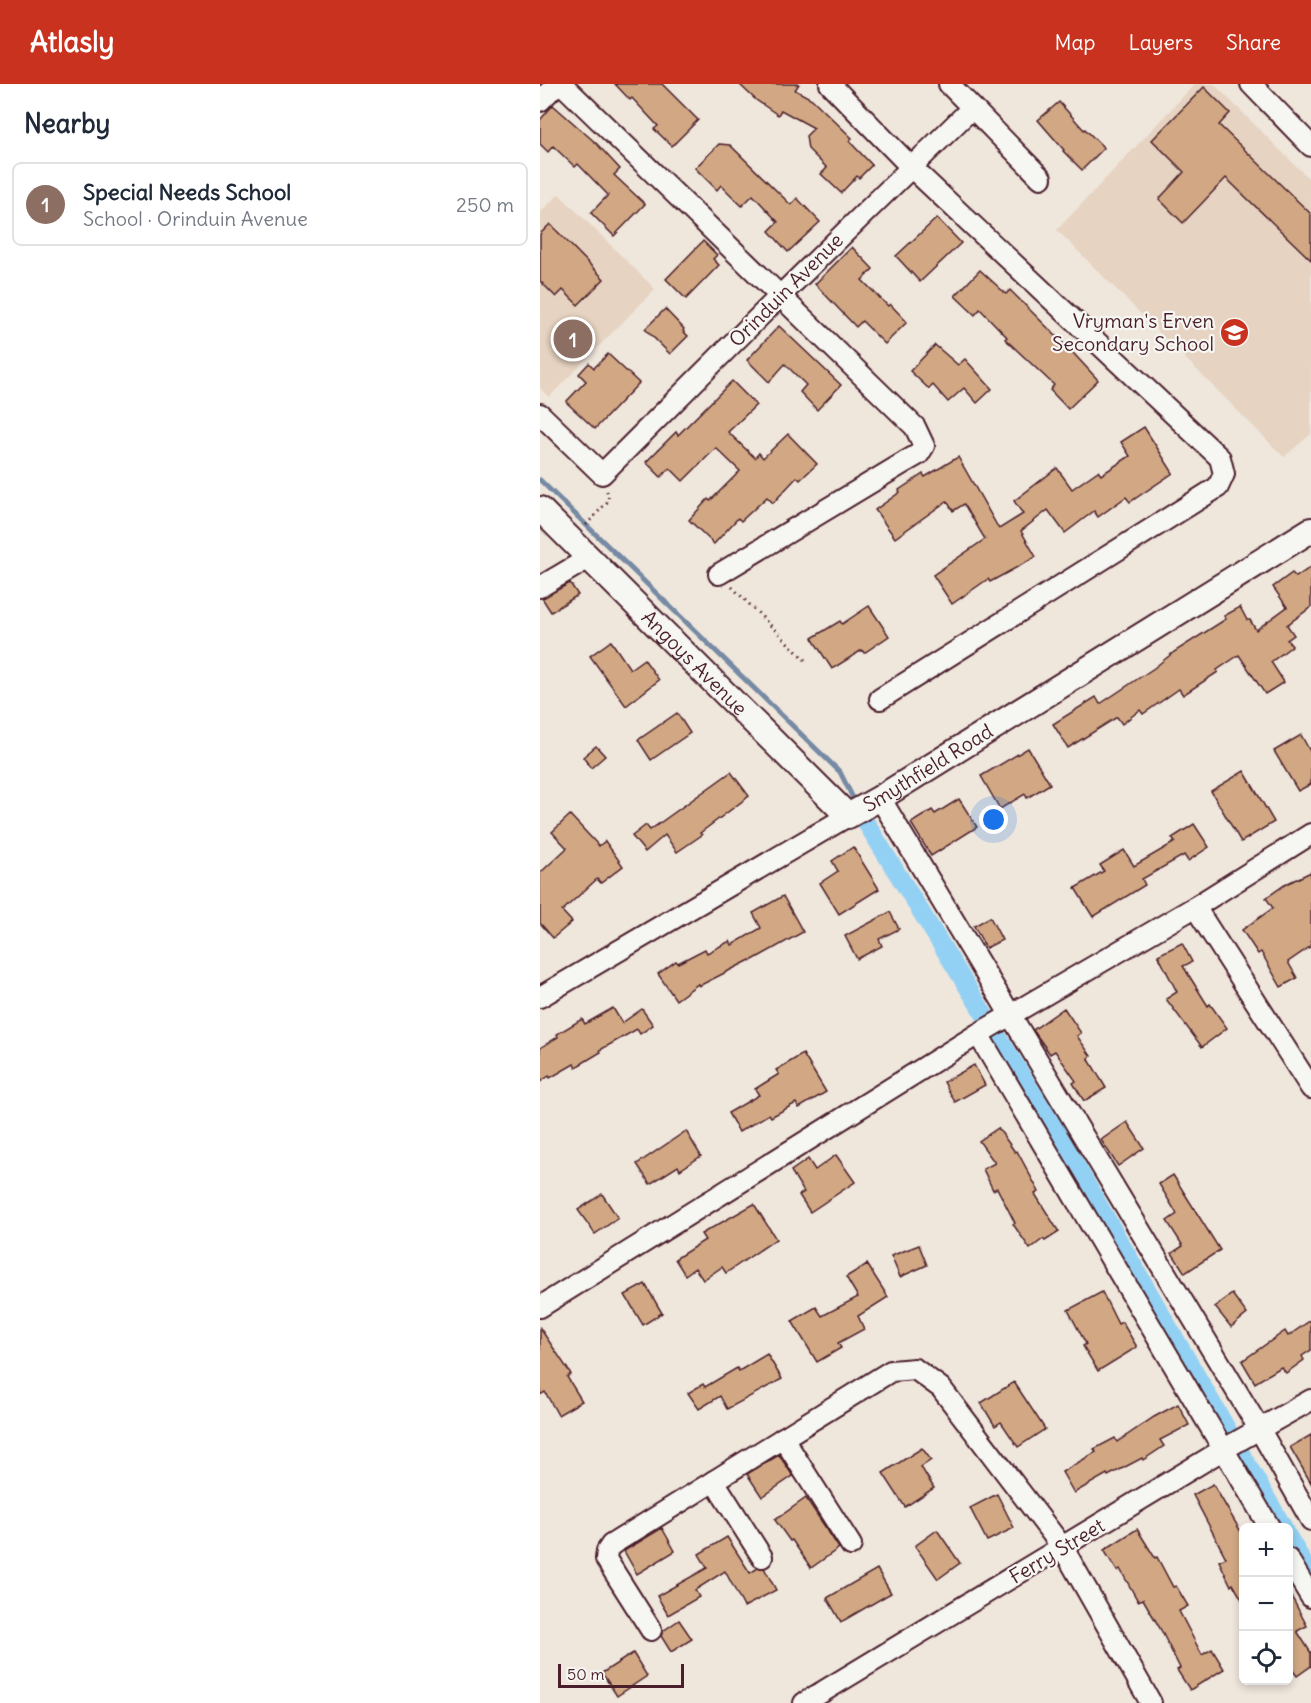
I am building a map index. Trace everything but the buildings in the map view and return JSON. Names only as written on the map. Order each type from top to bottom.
[{"type":"street","points":[[540,101],[557,84]]},
{"type":"street","points":[[562,84],[915,427],[924,446],[919,454],[719,574]]},
{"type":"street","points":[[830,84],[911,167],[1220,458],[1224,474],[1218,488],[880,699]]},
{"type":"street","points":[[948,84],[1041,178]]},
{"type":"street","points":[[1251,84],[1311,146]]},
{"type":"street","name":"Orinduin Avenue","points":[[540,414],[602,474],[972,108]]},
{"type":"street","name":"Angoys Avenue","points":[[540,508],[848,816]]},
{"type":"street","name":"Smythfield Road","points":[[540,997],[880,798],[1311,530]]},
{"type":"street","points":[[540,587],[589,558]]},
{"type":"street","points":[[880,798],[1260,1430],[1311,1520]]},
{"type":"street","points":[[540,1307],[978,1034],[1195,907],[1311,834]]},
{"type":"street","points":[[1195,907],[1311,1088]]},
{"type":"street","points":[[978,1034],[1268,1523]]},
{"type":"street","points":[[651,1630],[606,1559],[607,1551],[612,1545],[891,1371],[915,1369],[941,1388],[1063,1548],[1151,1703]]},
{"type":"street","name":"Ferry Street","points":[[804,1703],[1224,1449],[1311,1400]]},
{"type":"street","points":[[783,1438],[851,1545]]},
{"type":"street","points":[[714,1481],[762,1557]]},
{"type":"street","points":[[1293,1567],[1311,1597]]},
{"type":"path","points":[[580,531],[609,500]]},
{"type":"path","points":[[719,574],[804,660]]},
{"type":"shaded area","name":"Vryman's Erven Secondary School","points":[[1195,84],[1214,84],[1311,181],[1311,434],[1284,457],[1057,230]]},
{"type":"shaded area","points":[[559,194],[655,289],[549,397],[540,388],[540,213]]},
{"type":"waterway","points":[[540,480],[840,772],[856,804]]},
{"type":"waterway","points":[[865,821],[1058,1134],[1281,1523]]},
{"type":"waterway","points":[[1293,1544],[1311,1575]]},
{"type":"place","name":"Vryman's Erven Secondary School","points":[[1235,332]]},
{"type":"place","name":"Special Needs School","points":[[573,339]]}]
